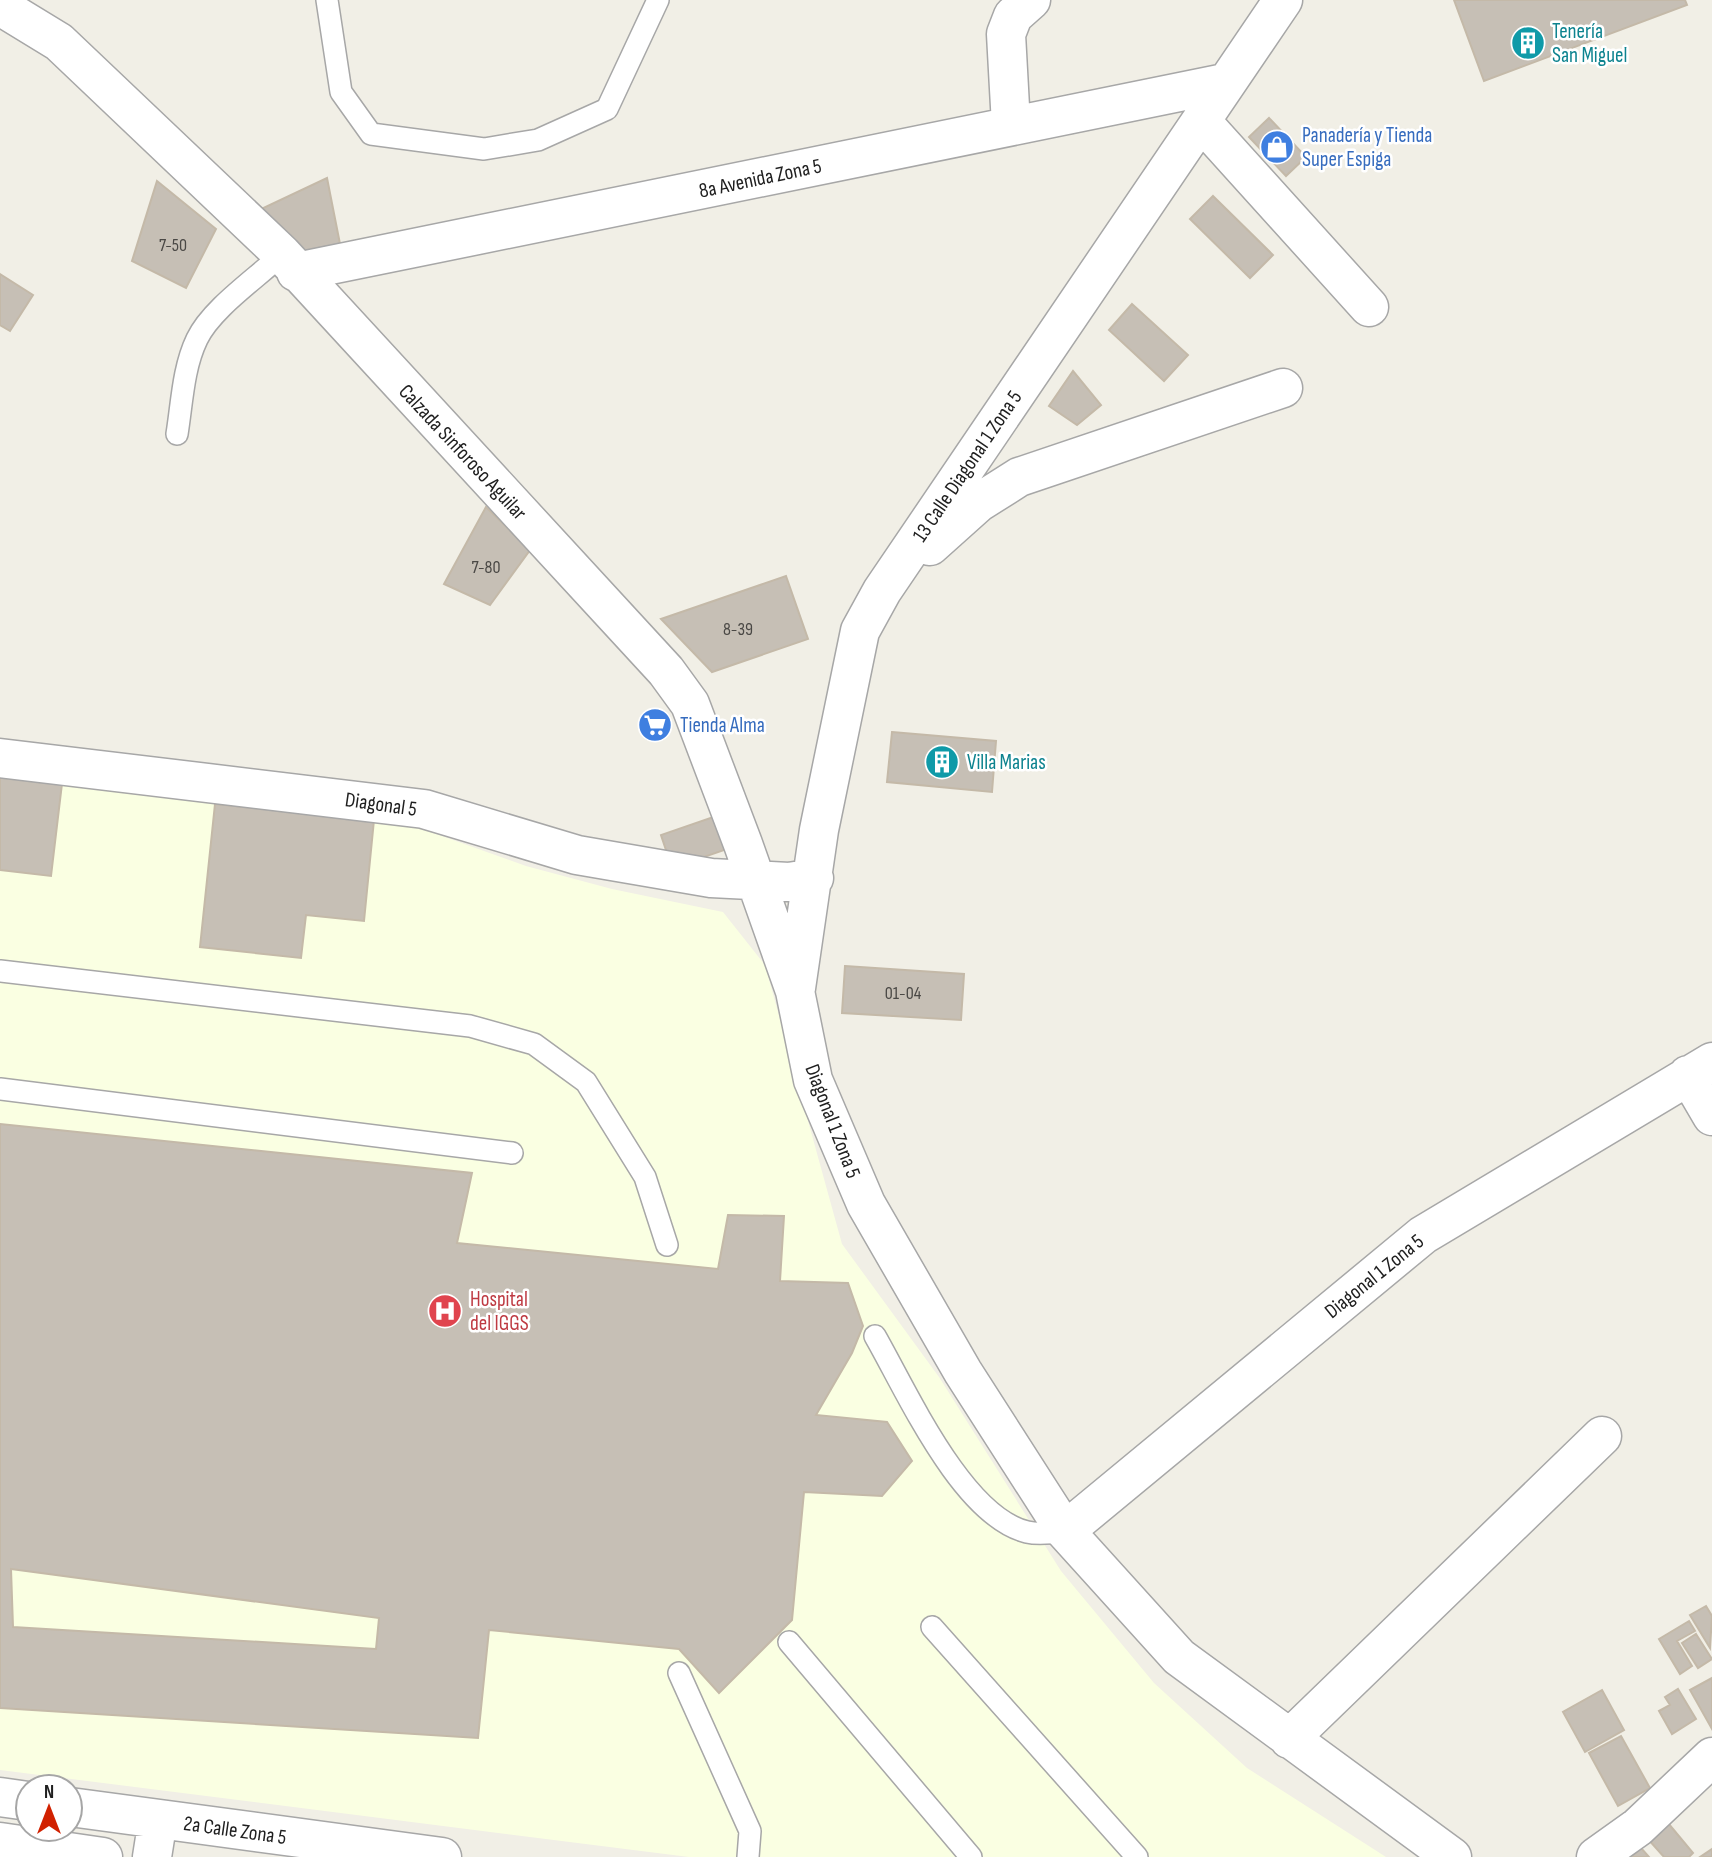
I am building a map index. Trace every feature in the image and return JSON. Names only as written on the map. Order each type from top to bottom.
[{"type":"street","points":[[1011,125],[1006,34],[1013,16],[1031,0]]},
{"type":"street","name":"13 Calle Diagonal 1 Zona 5","points":[[795,990],[814,878],[819,830],[859,631],[882,591],[1201,121],[1224,83],[1283,0]]},
{"type":"street","name":"Calzada Sinforoso Aguilar","points":[[0,6],[59,43],[289,263],[666,671],[690,704],[795,990]]},
{"type":"street","name":"8a Avenida Zona 5","points":[[289,263],[1224,83]]},
{"type":"street","points":[[1201,121],[1369,307]]},
{"type":"street","points":[[882,591],[978,503],[1019,477],[1283,388]]},
{"type":"street","name":"Diagonal 5","points":[[0,758],[424,809],[577,855],[711,878],[789,882],[814,878]]},
{"type":"street","name":"Diagonal 1 Zona 5","points":[[795,990],[813,1080],[866,1204],[963,1372],[1065,1531],[1179,1657],[1452,1857]]},
{"type":"street","points":[[1700,1068],[1712,1116]]},
{"type":"street","name":"Diagonal 1 Zona 5","points":[[1065,1531],[1423,1235],[1700,1068]]},
{"type":"street","points":[[1289,1739],[1602,1436]]},
{"type":"street","points":[[1596,1857],[1638,1827],[1712,1757]]},
{"type":"street","name":"2a Calle Zona 5","points":[[84,1809],[442,1857]]},
{"type":"street","points":[[152,1857],[158,1819]]},
{"type":"street","points":[[0,1842],[103,1857]]},
{"type":"lane","points":[[327,0],[341,92],[371,134],[484,149],[538,140],[607,108],[658,0]]},
{"type":"lane","points":[[177,434],[187,369],[198,337],[220,309],[289,263]]},
{"type":"lane","points":[[0,971],[470,1026],[534,1044],[586,1082],[645,1177],[667,1245]]},
{"type":"lane","points":[[0,1089],[512,1153]]},
{"type":"lane","points":[[875,1336],[944,1457],[976,1501],[999,1519],[1027,1532],[1065,1531]]},
{"type":"lane","points":[[932,1627],[1137,1857]]},
{"type":"lane","points":[[789,1642],[971,1857]]},
{"type":"lane","points":[[679,1673],[750,1831],[748,1857]]},
{"type":"shaded area","name":"Hospital del IGGS","points":[[0,762],[380,814],[526,866],[612,889],[723,912],[765,965],[842,1244],[939,1377],[1061,1571],[1154,1683],[1247,1768],[1386,1857],[689,1857],[84,1781],[84,1773],[24,1773],[0,1770]]},
{"type":"building","name":"Tenería San Miguel","points":[[1454,0],[1685,0],[1687,5],[1484,81]]},
{"type":"building","name":"Panadería y Tienda Super Espiga","points":[[1269,118],[1306,157],[1286,176],[1249,137]]},
{"type":"building","points":[[327,178],[341,249],[304,255],[259,210]]},
{"type":"building","points":[[157,181],[216,229],[186,288],[132,261]]},
{"type":"building","points":[[1213,196],[1273,255],[1250,278],[1190,219]]},
{"type":"building","points":[[0,274],[33,295],[10,331],[0,325]]},
{"type":"building","points":[[1132,304],[1188,355],[1164,381],[1109,330]]},
{"type":"building","points":[[1073,371],[1101,405],[1077,425],[1049,406]]},
{"type":"building","points":[[486,507],[530,550],[490,605],[444,584]]},
{"type":"building","points":[[786,576],[808,639],[712,672],[661,619]]},
{"type":"building","name":"Villa Marias","points":[[892,732],[996,741],[992,792],[887,782]]},
{"type":"building","points":[[0,767],[63,775],[51,876],[0,870]]},
{"type":"building","points":[[215,804],[374,820],[364,921],[306,915],[301,958],[200,947]]},
{"type":"building","points":[[722,814],[733,847],[672,868],[661,835]]},
{"type":"building","points":[[845,966],[964,974],[961,1020],[842,1013]]},
{"type":"building","points":[[0,1124],[472,1173],[457,1243],[718,1269],[728,1215],[784,1216],[780,1281],[848,1283],[863,1326],[852,1353],[816,1415],[887,1422],[912,1461],[882,1496],[804,1492],[792,1620],[719,1693],[679,1649],[489,1630],[478,1738],[0,1708]],"holes":[[[11,1569],[379,1618],[376,1649],[13,1627]]]},
{"type":"building","points":[[1706,1606],[1712,1616],[1710,1648],[1690,1615]]},
{"type":"building","points":[[1689,1621],[1695,1631],[1677,1641],[1692,1666],[1680,1674],[1659,1639]]},
{"type":"building","points":[[1696,1634],[1712,1659],[1698,1668],[1682,1643]]},
{"type":"building","points":[[1712,1678],[1712,1729],[1690,1690]]},
{"type":"building","points":[[1678,1689],[1696,1719],[1672,1734],[1659,1711],[1670,1705],[1665,1697]]},
{"type":"building","points":[[1602,1690],[1624,1730],[1585,1752],[1563,1712]]},
{"type":"building","points":[[1621,1736],[1650,1788],[1618,1806],[1589,1753]]},
{"type":"building","points":[[1668,1823],[1693,1853],[1689,1857],[1664,1857],[1648,1839]]},
{"type":"building","points":[[1641,1848],[1649,1857],[1631,1857]]},
{"type":"building","points":[[1712,1849],[1712,1857],[1700,1857]]},
{"type":"place","name":"Tenería San Miguel","points":[[1528,43]]},
{"type":"place","name":"Panadería y Tienda Super Espiga","points":[[1277,147]]},
{"type":"place","name":"Tienda Alma","points":[[655,725]]},
{"type":"place","name":"Villa Marias","points":[[942,762]]},
{"type":"place","name":"Hospital del IGGS","points":[[445,1311]]}]
